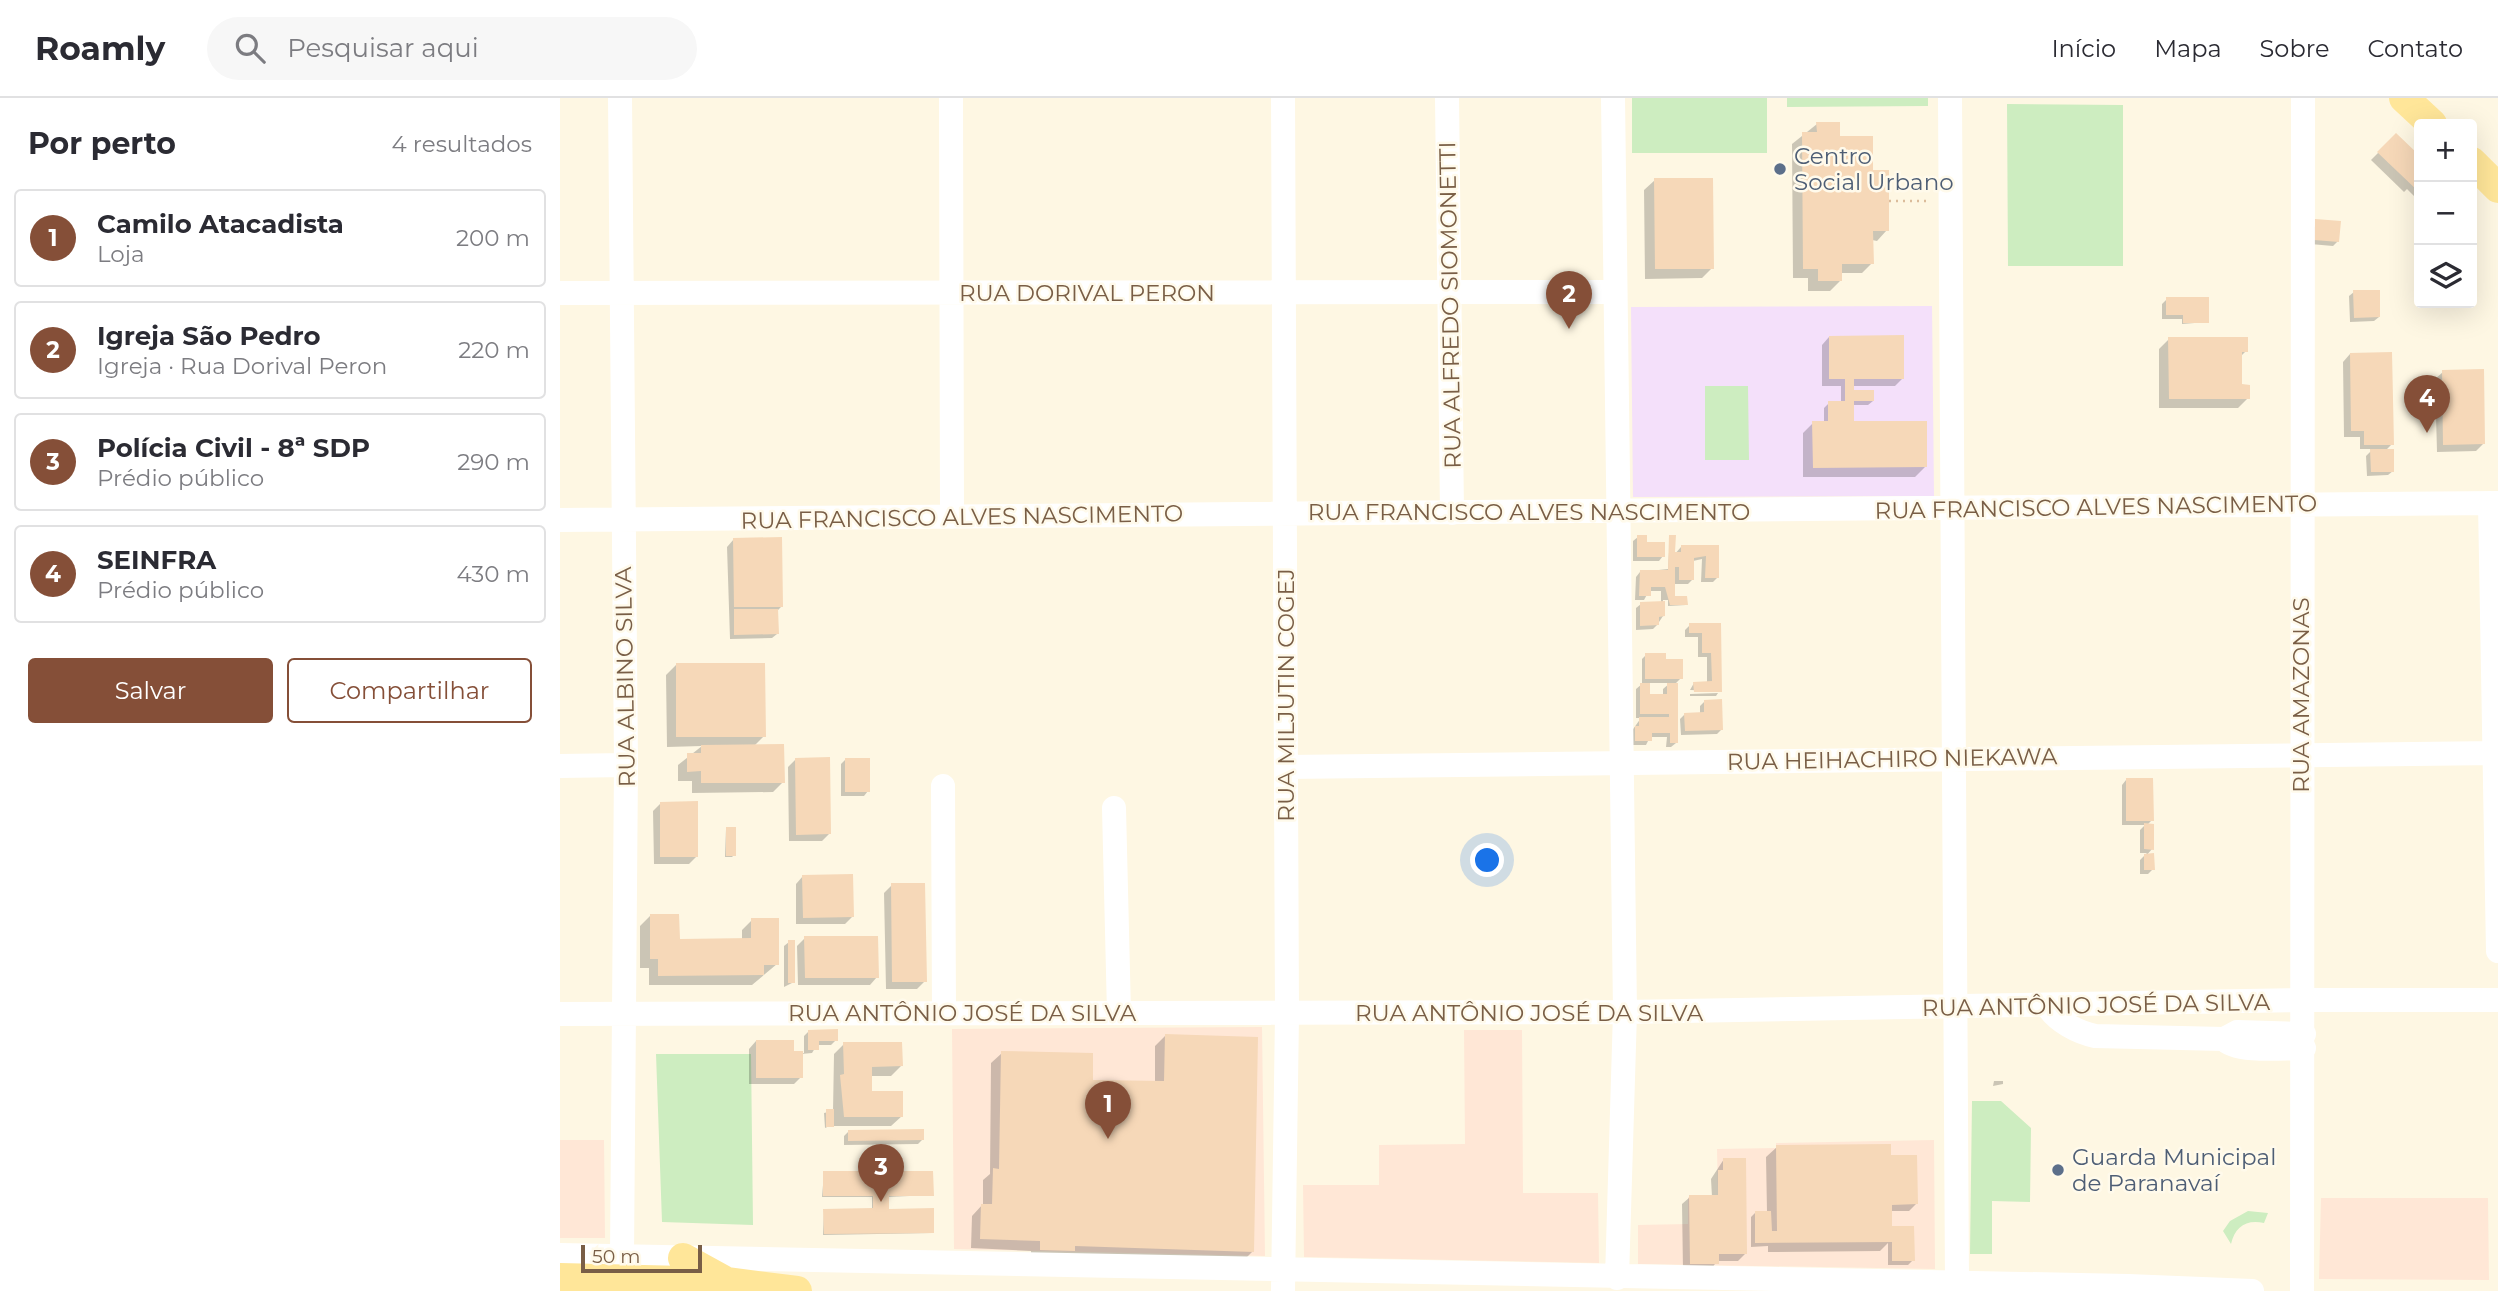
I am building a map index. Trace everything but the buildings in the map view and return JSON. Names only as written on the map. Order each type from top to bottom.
[{"type":"main road","points":[[2404,98],[2427,119]]},
{"type":"main road","points":[[2477,167],[2498,188]]},
{"type":"main road","points":[[683,1258],[726,1282]]},
{"type":"main road","points":[[560,1278],[726,1282],[797,1291]]},
{"type":"street","name":"RUA ALBINO SILVA","points":[[620,98],[626,765],[622,1256]]},
{"type":"street","points":[[951,98],[952,517]]},
{"type":"street","name":"RUA MILJUTIN COGEJ","points":[[1283,98],[1287,1014],[1284,1281]]},
{"type":"street","name":"RUA ALFREDO SIOMONETTI","points":[[1447,98],[1452,513]]},
{"type":"street","points":[[1613,98],[1625,1012],[1617,1278]]},
{"type":"street","points":[[1950,98],[1960,1287]]},
{"type":"street","name":"RUA AMAZONAS","points":[[2302,1291],[2303,98]]},
{"type":"street","name":"RUA DORIVAL PERON","points":[[560,293],[1614,292]]},
{"type":"street","points":[[2494,503],[2498,951]]},
{"type":"street","name":"RUA FRANCISCO ALVES NASCIMENTO","points":[[560,520],[2494,503]]},
{"type":"street","name":"RUA HEIHACHIRO NIEKAWA","points":[[1286,767],[2496,753]]},
{"type":"street","points":[[560,766],[626,765]]},
{"type":"street","points":[[943,786],[944,1012]]},
{"type":"street","points":[[1114,808],[1119,1013]]},
{"type":"street","name":"RUA ANTÔNIO JOSÉ DA SILVA","points":[[560,1014],[1625,1012],[2303,1000],[2498,1000]]},
{"type":"street","points":[[2047,1006],[2080,1032],[2095,1036],[2224,1039],[2228,1043],[2243,1047],[2304,1041]]},
{"type":"street","points":[[560,1255],[1284,1281],[1617,1278],[2252,1291]]},
{"type":"path","points":[[1889,201],[1951,200]]},
{"type":"shaded area","points":[[1932,306],[1934,496],[1633,497],[1631,307]]},
{"type":"shaded area","points":[[1262,1027],[1265,1256],[954,1249],[952,1029]]},
{"type":"shaded area","points":[[1464,1030],[1522,1030],[1523,1193],[1598,1193],[1599,1263],[1304,1257],[1303,1185],[1379,1185],[1379,1145],[1465,1144]]},
{"type":"shaded area","points":[[560,1140],[604,1140],[605,1238],[560,1238]]},
{"type":"shaded area","points":[[1934,1140],[1935,1269],[1638,1264],[1638,1225],[1688,1224],[1688,1197],[1718,1197],[1717,1149],[1776,1148],[1776,1143]]},
{"type":"shaded area","points":[[2321,1198],[2488,1198],[2489,1280],[2319,1279]]},
{"type":"green space","points":[[1632,98],[1767,98],[1767,153],[1632,153]]},
{"type":"green space","points":[[1787,98],[1928,98],[1928,106],[1787,107]]},
{"type":"green space","points":[[2007,104],[2123,105],[2123,266],[2008,266]]},
{"type":"green space","points":[[1705,386],[1748,386],[1749,460],[1705,460]]},
{"type":"green space","points":[[656,1054],[751,1054],[753,1225],[662,1222]]},
{"type":"green space","points":[[1972,1101],[2001,1101],[2031,1128],[2030,1202],[1992,1201],[1992,1254],[1970,1254]]},
{"type":"green space","points":[[2248,1211],[2268,1213],[2264,1223],[2247,1223],[2238,1229],[2231,1244],[2223,1231],[2230,1221]]},
{"type":"place","name":"Centro Social Urbano","points":[[1780,169]]},
{"type":"place","name":"Igreja São Pedro","points":[[1569,329]]},
{"type":"place","name":"SEINFRA","points":[[2427,433]]},
{"type":"place","name":"Camilo Atacadista","points":[[1108,1139]]},
{"type":"place","name":"Guarda Municipal de Paranavaí","points":[[2058,1170]]},
{"type":"place","name":"Polícia Civil - 8ª SDP","points":[[881,1202]]}]
